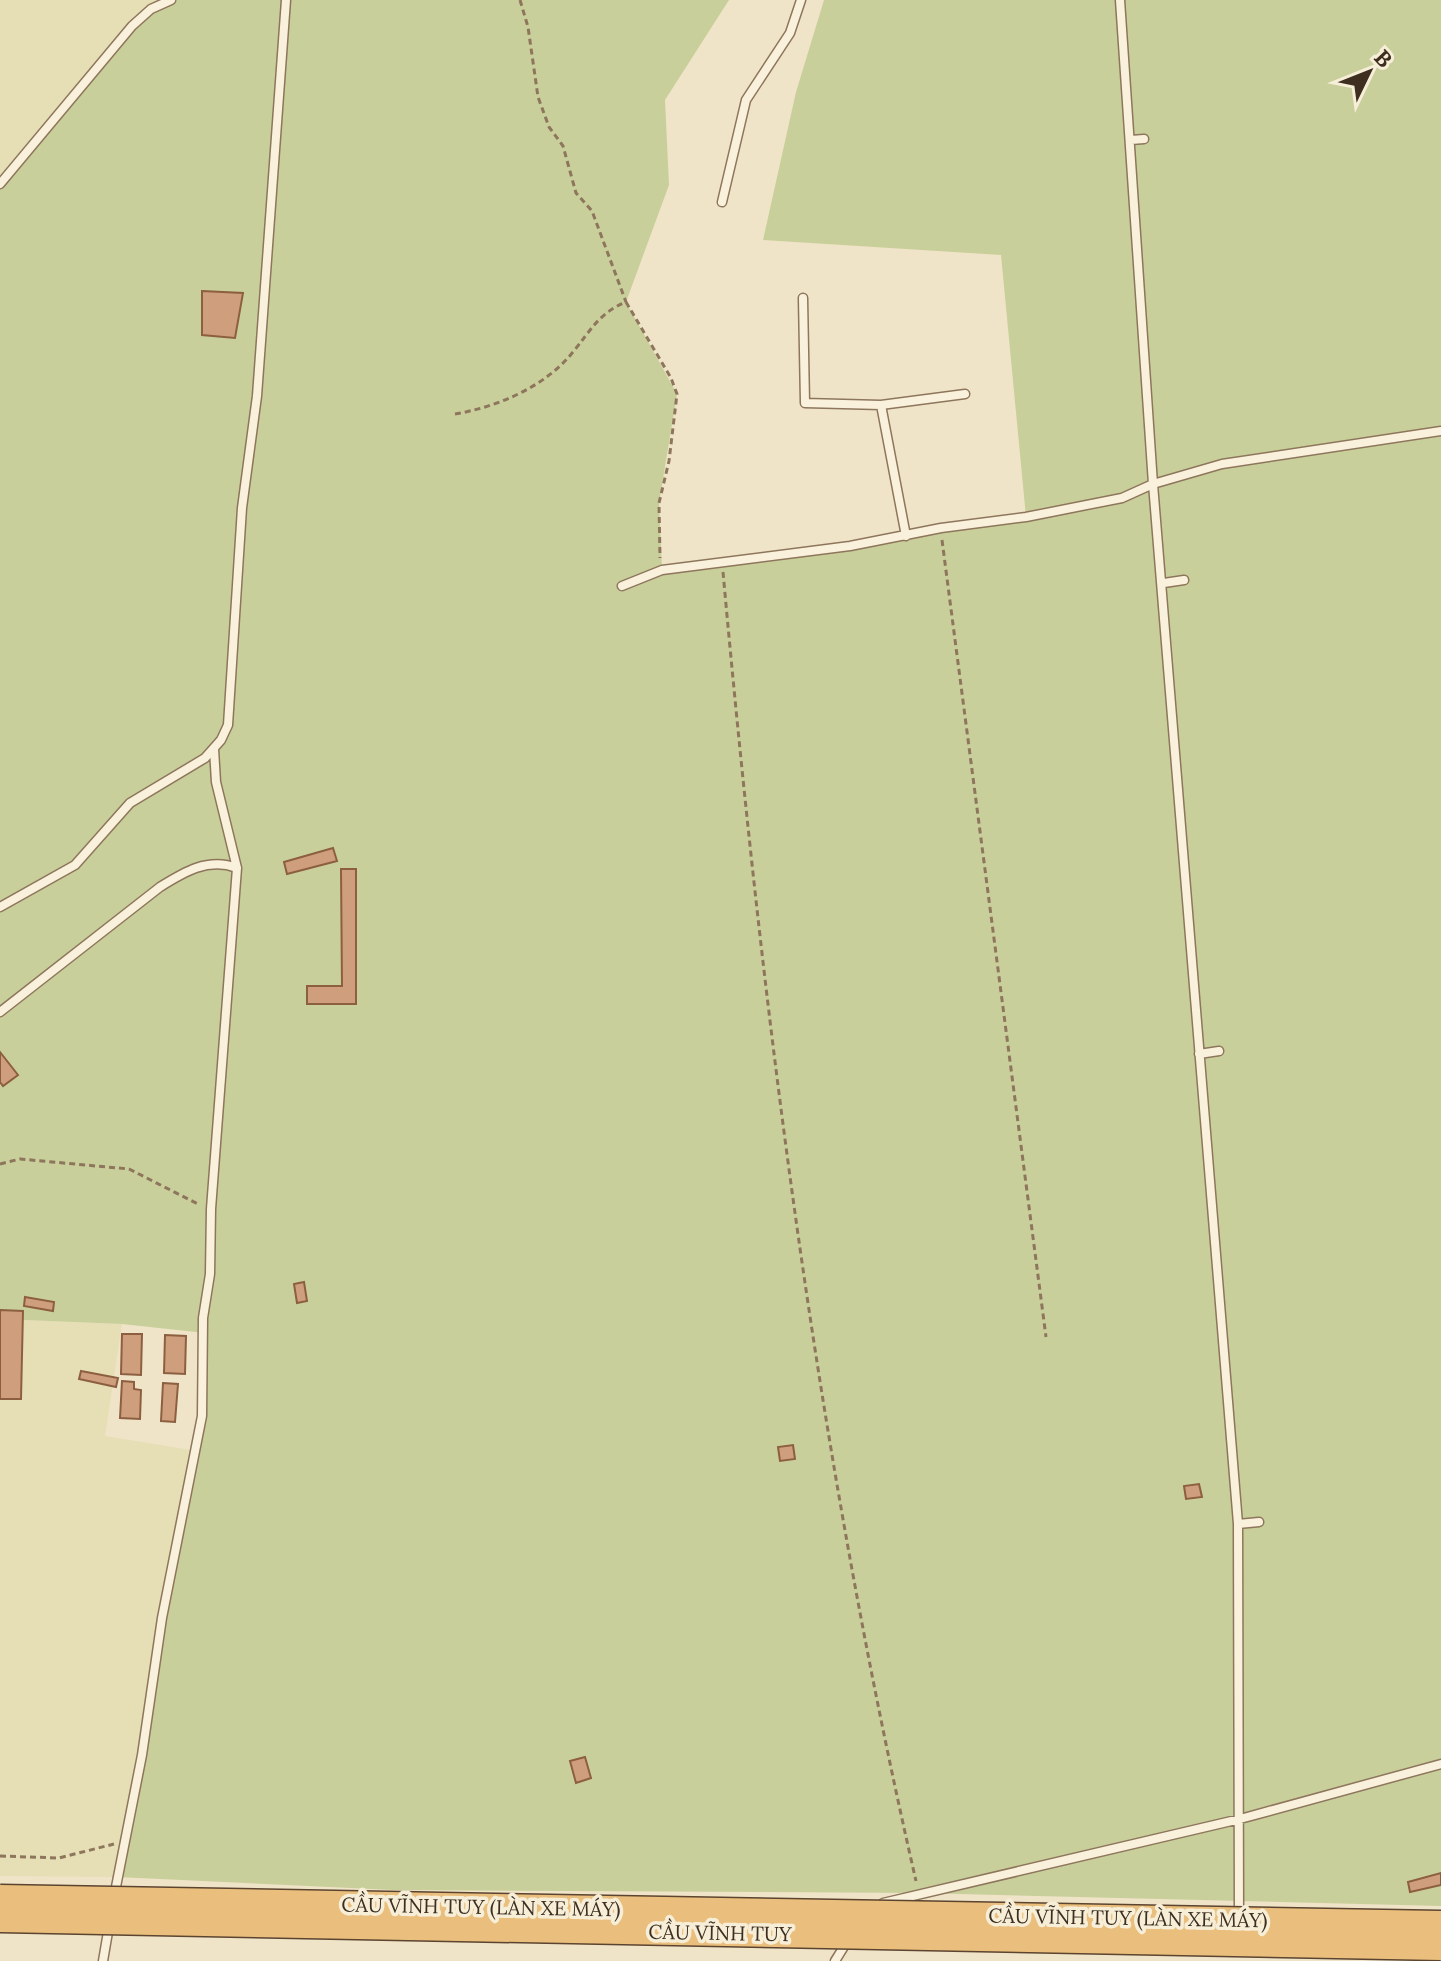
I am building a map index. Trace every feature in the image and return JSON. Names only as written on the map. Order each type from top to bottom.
[{"type":"highway","name":"CẦU VĨNH TUY (LÀN XE MÁY)","points":[[0,1898],[1441,1924]]},
{"type":"highway","name":"CẦU VĨNH TUY","points":[[0,1919],[1441,1947]]},
{"type":"lane","points":[[0,184],[132,26],[151,9],[171,0]]},
{"type":"lane","points":[[0,907],[75,865],[130,803],[205,758],[228,725],[242,508],[257,396],[286,0]]},
{"type":"lane","points":[[722,202],[746,100],[790,33],[801,0]]},
{"type":"lane","points":[[1120,0],[1153,484],[1164,583],[1238,1524],[1239,1919],[1233,1961]]},
{"type":"lane","points":[[1131,140],[1144,139]]},
{"type":"lane","points":[[803,298],[805,403],[881,405],[965,394]]},
{"type":"lane","points":[[881,405],[906,536]]},
{"type":"lane","points":[[622,586],[662,570],[722,564],[1090,505],[1122,498],[1153,484],[1222,464],[1441,431]]},
{"type":"lane","points":[[1164,583],[1184,580]]},
{"type":"lane","points":[[103,1961],[162,1618],[202,1416],[203,1318],[210,1274],[211,1209],[237,868],[216,782],[214,749]]},
{"type":"lane","points":[[0,1012],[160,887],[186,871],[210,864],[237,868]]},
{"type":"lane","points":[[1199,1054],[1219,1051]]},
{"type":"lane","points":[[1238,1524],[1259,1522]]},
{"type":"lane","points":[[835,1961],[869,1907],[1240,1819],[1441,1764]]},
{"type":"path","points":[[520,0],[528,27],[538,97],[549,127],[563,146],[576,193],[592,211],[626,302],[671,378],[677,394],[669,461],[659,503],[658,543],[662,570]]},
{"type":"path","points":[[455,414],[489,408],[551,373],[573,353],[605,310],[626,302]]},
{"type":"path","points":[[941,528],[1046,1337]]},
{"type":"path","points":[[722,564],[746,827],[812,1338],[887,1753],[919,1893]]},
{"type":"path","points":[[0,1164],[20,1159],[129,1169],[211,1209]]},
{"type":"path","points":[[0,1856],[59,1858],[105,1844],[125,1843]]},
{"type":"shaded area","points":[[0,0],[171,0],[0,180]]},
{"type":"shaded area","points":[[0,1319],[122,1324],[105,1436],[197,1451],[117,1877],[0,1876]]},
{"type":"green space","points":[[171,0],[729,0],[665,100],[669,185],[626,302],[677,394],[659,503],[662,569],[1026,517],[1001,255],[763,240],[796,92],[824,0],[1441,0],[1441,1906],[919,1893],[393,1890],[117,1877],[202,1416],[205,1333],[122,1324],[0,1319],[0,184],[132,27]]},
{"type":"building","points":[[202,291],[243,293],[235,338],[202,335]]},
{"type":"building","points":[[333,848],[337,861],[287,874],[284,862]]},
{"type":"building","points":[[341,869],[356,869],[356,1004],[307,1004],[307,986],[342,986]]},
{"type":"building","points":[[0,1052],[18,1075],[3,1086],[0,1082]]},
{"type":"building","points":[[304,1282],[307,1301],[297,1303],[294,1284]]},
{"type":"building","points":[[25,1297],[54,1302],[53,1311],[24,1306]]},
{"type":"building","points":[[0,1310],[23,1311],[21,1399],[0,1399]]},
{"type":"building","points":[[122,1334],[142,1334],[141,1375],[121,1374]]},
{"type":"building","points":[[165,1335],[186,1336],[185,1374],[164,1373]]},
{"type":"building","points":[[81,1371],[118,1378],[116,1387],[79,1379]]},
{"type":"building","points":[[122,1381],[134,1382],[134,1389],[141,1390],[140,1419],[120,1418]]},
{"type":"building","points":[[163,1383],[178,1384],[175,1422],[161,1421]]},
{"type":"building","points":[[793,1445],[795,1459],[780,1461],[778,1447]]},
{"type":"building","points":[[1199,1484],[1202,1497],[1186,1499],[1184,1486]]},
{"type":"building","points":[[585,1757],[591,1778],[576,1783],[570,1761]]},
{"type":"building","points":[[1441,1873],[1441,1885],[1410,1892],[1408,1882]]}]
